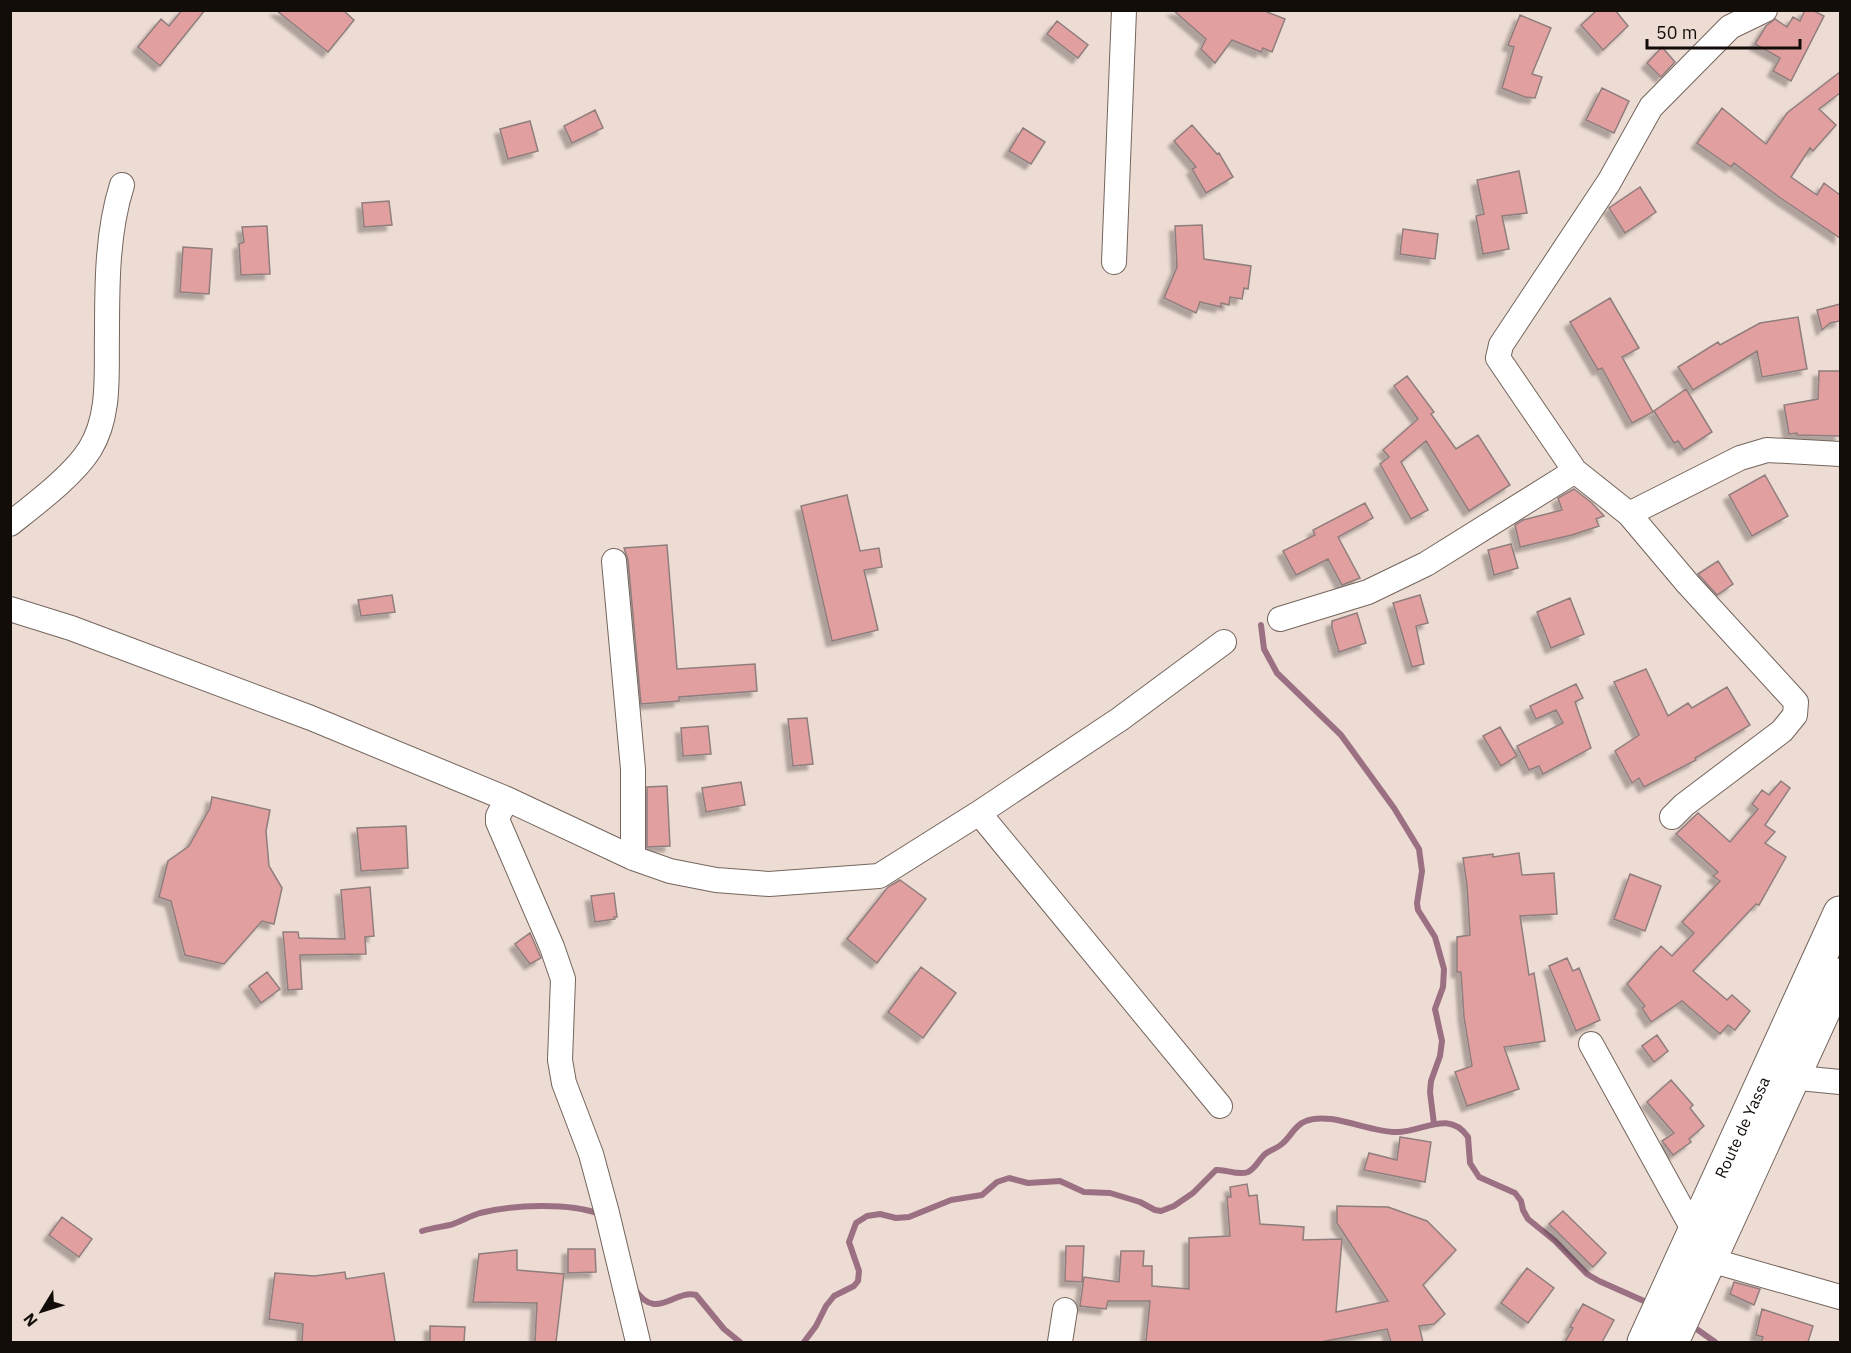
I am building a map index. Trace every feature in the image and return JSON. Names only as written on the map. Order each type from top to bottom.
[{"type":"main road","name":"Route de Yassa","points":[[1672,1342],[1710,1260],[1840,913]]},
{"type":"main road","name":"Route de Yassa","points":[[1644,1342],[1694,1231],[1780,1076],[1840,975]]},
{"type":"street","points":[[1114,262],[1124,10]]},
{"type":"street","points":[[1672,817],[1782,730],[1795,715],[1796,702],[1688,584],[1629,514],[1575,471],[1498,358],[1501,345],[1609,182],[1651,107],[1725,19],[1765,10]]},
{"type":"street","points":[[10,524],[60,483],[89,451],[100,430],[105,402],[107,286],[116,203],[122,185]]},
{"type":"street","points":[[1629,514],[1740,458],[1767,450],[1840,454]]},
{"type":"street","points":[[1280,619],[1368,592],[1426,564],[1575,471]]},
{"type":"street","points":[[614,561],[633,769],[633,858]]},
{"type":"street","points":[[10,609],[71,628],[311,718],[507,799],[633,858],[670,871],[716,880],[770,885],[879,876],[979,813],[1119,719],[1224,642]]},
{"type":"street","points":[[507,799],[498,816],[498,822],[552,947],[562,979],[560,1060],[564,1083],[591,1154],[638,1342]]},
{"type":"street","points":[[979,813],[1220,1106]]},
{"type":"street","points":[[1591,1044],[1710,1260],[1840,1298]]},
{"type":"street","points":[[1780,1076],[1840,1082]]},
{"type":"street","points":[[1060,1342],[1065,1310]]},
{"type":"building","points":[[182,10],[205,10],[160,66],[138,47],[161,19],[169,26]]},
{"type":"building","points":[[276,10],[343,10],[354,20],[328,52]]},
{"type":"building","points":[[1173,10],[1262,10],[1285,19],[1272,52],[1263,48],[1261,52],[1232,40],[1215,63],[1201,49],[1206,39]]},
{"type":"building","points":[[1597,10],[1615,10],[1628,26],[1603,50],[1581,25]]},
{"type":"building","points":[[1805,10],[1812,10],[1824,16],[1791,81],[1773,71],[1780,58],[1755,44],[1766,26],[1775,19],[1787,27],[1793,17],[1800,21]]},
{"type":"building","points":[[1520,15],[1551,28],[1532,74],[1542,77],[1535,98],[1525,97],[1502,88],[1514,47],[1508,45]]},
{"type":"building","points":[[1057,21],[1088,45],[1078,58],[1047,34]]},
{"type":"building","points":[[1662,47],[1675,62],[1661,77],[1647,63]]},
{"type":"building","points":[[1840,72],[1840,93],[1819,109],[1836,125],[1813,151],[1810,148],[1791,177],[1817,195],[1824,183],[1840,195],[1840,238],[1734,163],[1731,167],[1697,143],[1722,108],[1766,144],[1787,113]]},
{"type":"building","points":[[1602,88],[1629,101],[1614,133],[1586,120]]},
{"type":"building","points":[[595,110],[603,128],[572,143],[564,126]]},
{"type":"building","points":[[530,121],[538,151],[508,159],[500,129]]},
{"type":"building","points":[[1192,125],[1217,154],[1219,153],[1233,177],[1206,193],[1192,169],[1196,167],[1174,141]]},
{"type":"building","points":[[1023,128],[1045,142],[1031,164],[1009,151]]},
{"type":"building","points":[[1519,171],[1527,213],[1502,216],[1509,249],[1483,254],[1476,216],[1484,214],[1477,180]]},
{"type":"building","points":[[1640,187],[1656,212],[1625,233],[1609,208]]},
{"type":"building","points":[[389,201],[392,225],[364,227],[362,203]]},
{"type":"building","points":[[1202,225],[1204,259],[1251,266],[1248,289],[1244,288],[1242,299],[1230,297],[1229,305],[1221,303],[1221,307],[1200,302],[1196,313],[1164,298],[1177,267],[1175,226]]},
{"type":"building","points":[[267,226],[270,274],[241,275],[239,244],[244,242],[242,227]]},
{"type":"building","points":[[1403,229],[1438,234],[1435,259],[1400,254]]},
{"type":"building","points":[[183,247],[212,249],[209,294],[180,292]]},
{"type":"building","points":[[1610,298],[1639,348],[1622,357],[1653,412],[1632,423],[1602,368],[1598,370],[1570,322]]},
{"type":"building","points":[[1840,304],[1840,321],[1830,323],[1822,330],[1817,310]]},
{"type":"building","points":[[1798,317],[1807,369],[1762,377],[1757,351],[1693,390],[1678,367],[1718,342],[1720,345],[1760,323]]},
{"type":"building","points":[[1819,371],[1840,371],[1840,436],[1789,434],[1784,405],[1818,399]]},
{"type":"building","points":[[1407,376],[1434,412],[1431,414],[1456,449],[1478,435],[1510,485],[1469,511],[1426,441],[1401,462],[1428,510],[1411,519],[1380,464],[1389,457],[1383,450],[1418,419],[1394,386]]},
{"type":"building","points":[[1686,389],[1712,432],[1684,450],[1678,441],[1674,443],[1654,411]]},
{"type":"building","points":[[1765,475],[1788,516],[1752,536],[1729,495]]},
{"type":"building","points":[[1574,489],[1604,516],[1596,519],[1599,526],[1520,547],[1515,525],[1523,520],[1562,510],[1558,498]]},
{"type":"building","points":[[847,495],[860,551],[879,548],[882,567],[864,570],[878,630],[832,641],[801,506]]},
{"type":"building","points":[[1365,503],[1373,518],[1338,537],[1360,578],[1342,585],[1328,559],[1296,575],[1283,551],[1315,535],[1313,530]]},
{"type":"building","points":[[1511,544],[1518,568],[1494,575],[1488,550]]},
{"type":"building","points":[[667,545],[677,669],[755,664],[757,691],[679,697],[679,701],[641,704],[628,560],[624,548]]},
{"type":"building","points":[[1718,561],[1733,584],[1717,595],[1698,574]]},
{"type":"building","points":[[392,595],[395,612],[361,616],[358,600]]},
{"type":"building","points":[[1420,595],[1428,623],[1416,626],[1424,664],[1412,667],[1393,603]]},
{"type":"building","points":[[1570,598],[1584,634],[1551,648],[1537,612]]},
{"type":"building","points":[[1357,613],[1366,643],[1339,652],[1332,621]]},
{"type":"building","points":[[1646,669],[1668,716],[1688,703],[1692,708],[1727,687],[1750,725],[1695,758],[1696,760],[1644,787],[1639,778],[1632,783],[1615,751],[1639,735],[1614,682]]},
{"type":"building","points":[[1576,684],[1583,698],[1575,702],[1591,748],[1543,774],[1539,766],[1529,770],[1517,746],[1563,723],[1556,710],[1536,719],[1530,706]]},
{"type":"building","points":[[807,718],[813,764],[793,766],[788,719]]},
{"type":"building","points":[[708,726],[711,754],[683,756],[681,728]]},
{"type":"building","points":[[1500,727],[1517,756],[1501,766],[1483,736]]},
{"type":"building","points":[[1781,781],[1790,788],[1765,825],[1775,832],[1765,843],[1786,857],[1759,905],[1756,904],[1693,971],[1727,1000],[1732,995],[1750,1011],[1735,1030],[1728,1025],[1720,1034],[1682,1001],[1651,1022],[1642,1008],[1645,1006],[1627,984],[1661,946],[1672,956],[1694,933],[1682,922],[1720,881],[1713,876],[1718,872],[1676,834],[1698,813],[1730,842],[1758,809],[1752,804],[1762,790],[1769,795]]},
{"type":"building","points":[[741,782],[745,805],[706,812],[702,788]]},
{"type":"building","points":[[667,786],[670,846],[647,847],[647,787]]},
{"type":"building","points":[[212,797],[270,810],[266,831],[269,866],[282,888],[274,924],[262,921],[224,964],[185,955],[171,901],[159,897],[168,861],[189,846],[210,808]]},
{"type":"building","points":[[406,826],[408,868],[361,871],[357,828]]},
{"type":"building","points":[[1519,853],[1522,875],[1554,873],[1557,914],[1520,916],[1529,975],[1534,973],[1545,1041],[1504,1047],[1519,1089],[1467,1106],[1455,1072],[1472,1066],[1464,1017],[1461,972],[1457,972],[1457,937],[1470,935],[1463,858]]},
{"type":"building","points":[[1630,874],[1661,886],[1645,931],[1614,919]]},
{"type":"building","points":[[900,880],[926,899],[877,963],[847,939],[888,887]]},
{"type":"building","points":[[370,887],[374,936],[365,937],[366,954],[300,955],[302,989],[288,990],[283,932],[298,932],[299,938],[345,939],[341,890]]},
{"type":"building","points":[[614,893],[617,917],[595,922],[591,896]]},
{"type":"building","points":[[530,933],[541,958],[530,964],[515,944]]},
{"type":"building","points":[[1567,958],[1573,971],[1579,968],[1600,1020],[1576,1031],[1549,966]]},
{"type":"building","points":[[921,967],[956,993],[923,1038],[888,1012]]},
{"type":"building","points":[[267,972],[280,989],[261,1003],[249,986]]},
{"type":"building","points":[[1657,1035],[1668,1051],[1654,1062],[1642,1046]]},
{"type":"building","points":[[1671,1080],[1693,1105],[1690,1108],[1704,1126],[1689,1139],[1691,1142],[1673,1155],[1662,1141],[1674,1133],[1647,1102]]},
{"type":"building","points":[[1400,1137],[1431,1142],[1425,1182],[1364,1170],[1369,1153],[1397,1160]]},
{"type":"building","points":[[1247,1184],[1249,1196],[1257,1195],[1260,1224],[1304,1227],[1303,1240],[1342,1239],[1336,1312],[1388,1301],[1337,1223],[1337,1206],[1388,1207],[1427,1221],[1456,1250],[1423,1285],[1445,1314],[1434,1324],[1419,1326],[1423,1342],[1391,1342],[1387,1329],[1321,1342],[1146,1342],[1150,1301],[1108,1301],[1106,1309],[1080,1306],[1084,1277],[1119,1282],[1121,1251],[1144,1251],[1143,1266],[1152,1266],[1152,1286],[1189,1289],[1189,1238],[1230,1236],[1227,1197],[1231,1197],[1230,1187]]},
{"type":"building","points":[[1563,1211],[1606,1253],[1593,1267],[1549,1224]]},
{"type":"building","points":[[62,1217],[92,1239],[79,1257],[49,1235]]},
{"type":"building","points":[[1066,1246],[1084,1246],[1082,1282],[1065,1281]]},
{"type":"building","points":[[568,1249],[595,1249],[596,1272],[568,1273]]},
{"type":"building","points":[[517,1250],[517,1270],[564,1274],[556,1342],[535,1342],[537,1303],[473,1302],[479,1254]]},
{"type":"building","points":[[1527,1268],[1554,1288],[1528,1323],[1501,1303]]},
{"type":"building","points":[[345,1272],[346,1279],[384,1273],[395,1342],[302,1342],[303,1324],[269,1319],[275,1273],[314,1276]]},
{"type":"building","points":[[1734,1282],[1760,1289],[1754,1305],[1730,1294]]},
{"type":"building","points":[[1583,1304],[1614,1320],[1602,1342],[1565,1342],[1573,1328],[1570,1327]]},
{"type":"building","points":[[1762,1309],[1813,1326],[1808,1342],[1761,1342],[1763,1337],[1756,1335]]},
{"type":"building","points":[[430,1326],[465,1327],[464,1342],[430,1342]]},
{"type":"waterway","points":[[1261,625],[1264,649],[1277,673],[1341,735],[1394,808],[1419,849],[1422,871],[1418,910],[1435,937],[1444,969],[1443,987],[1435,1009],[1442,1041],[1440,1056],[1431,1081],[1434,1124]]},
{"type":"waterway","points":[[804,1342],[834,1296],[854,1286],[858,1281],[859,1271],[849,1242],[856,1223],[867,1216],[880,1214],[896,1218],[909,1217],[951,1200],[982,1195],[997,1182],[1009,1178],[1028,1183],[1060,1181],[1084,1192],[1110,1193],[1161,1211],[1174,1206],[1193,1193],[1216,1170],[1248,1172],[1266,1153],[1283,1143],[1299,1125],[1316,1119],[1339,1120],[1397,1132],[1435,1124],[1453,1124],[1468,1137],[1470,1163],[1479,1177],[1515,1193],[1528,1219],[1555,1241],[1587,1274],[1644,1301]]},
{"type":"waterway","points":[[422,1231],[450,1225],[480,1213],[508,1208],[556,1206],[600,1214]]},
{"type":"waterway","points":[[634,1288],[642,1298],[657,1304],[688,1294],[696,1295],[724,1329],[740,1342]]},
{"type":"waterway","points":[[1698,1330],[1715,1342]]}]
